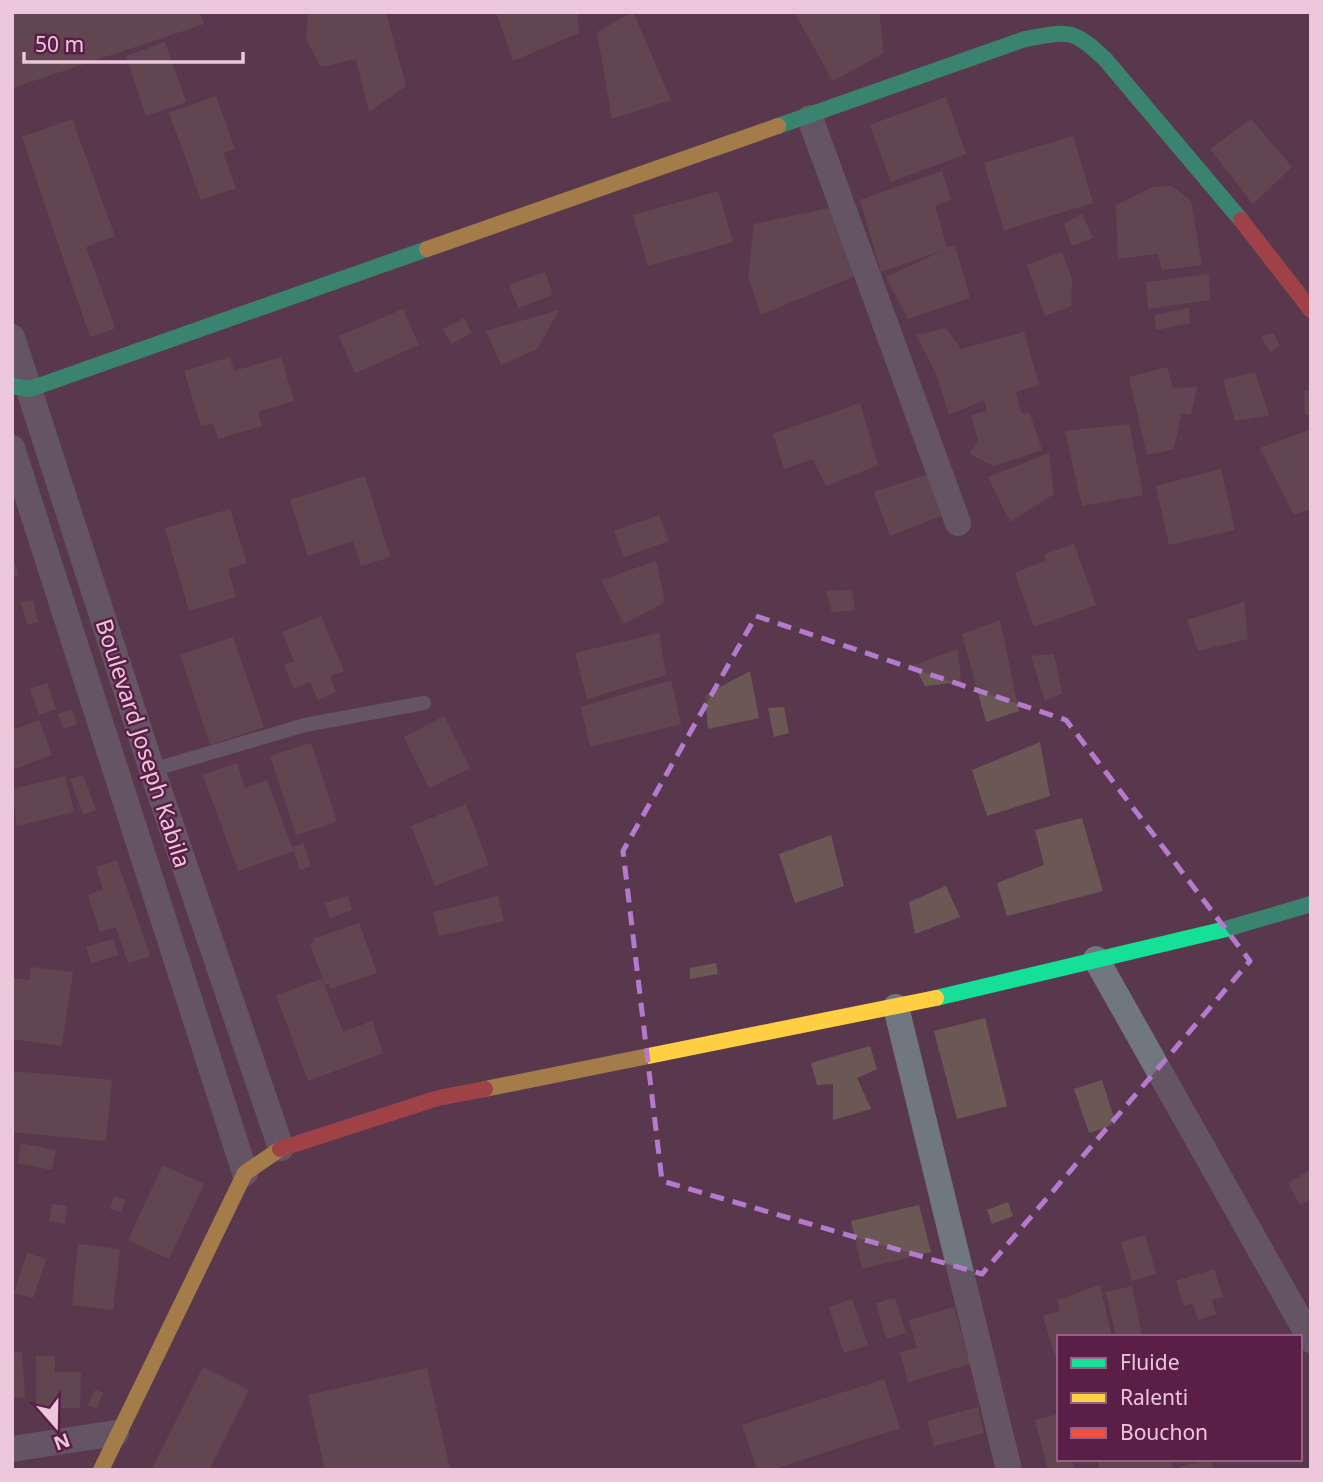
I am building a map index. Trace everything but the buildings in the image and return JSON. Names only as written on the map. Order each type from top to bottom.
[{"type":"street","points":[[21,388],[810,118],[1025,39],[1059,33],[1080,36],[1105,59],[1308,300]]},
{"type":"street","points":[[810,118],[958,523]]},
{"type":"street","name":"Boulevard Joseph Kabila","points":[[12,337],[21,388],[281,1148]]},
{"type":"street","name":"Boulevard Joseph Kabila","points":[[12,447],[245,1173]]},
{"type":"street","points":[[101,1470],[116,1433],[245,1173],[281,1148],[438,1098],[896,1007],[1311,904]]},
{"type":"street","points":[[1096,959],[1311,1340]]},
{"type":"street","points":[[896,1007],[1009,1470]]},
{"type":"street","points":[[12,1449],[116,1433]]},
{"type":"lane","points":[[152,770],[305,725],[424,703]]},
{"type":"highlighted area","points":[[756,616],[1066,720],[1250,961],[982,1274],[662,1181],[623,851]]},
{"type":"traffic: fast","points":[[778,126],[1025,39],[1069,34],[1105,59],[1241,220]]},
{"type":"traffic: fast","points":[[12,386],[30,389],[427,249]]},
{"type":"traffic: fast","points":[[936,998],[1226,929],[1311,904]]},
{"type":"traffic: slow","points":[[427,249],[778,126]]},
{"type":"traffic: slow","points":[[485,1089],[936,998]]},
{"type":"traffic: slow","points":[[101,1470],[245,1173],[280,1149]]},
{"type":"traffic: jam","points":[[1241,220],[1311,310]]},
{"type":"traffic: jam","points":[[280,1149],[438,1098],[485,1089]]}]
